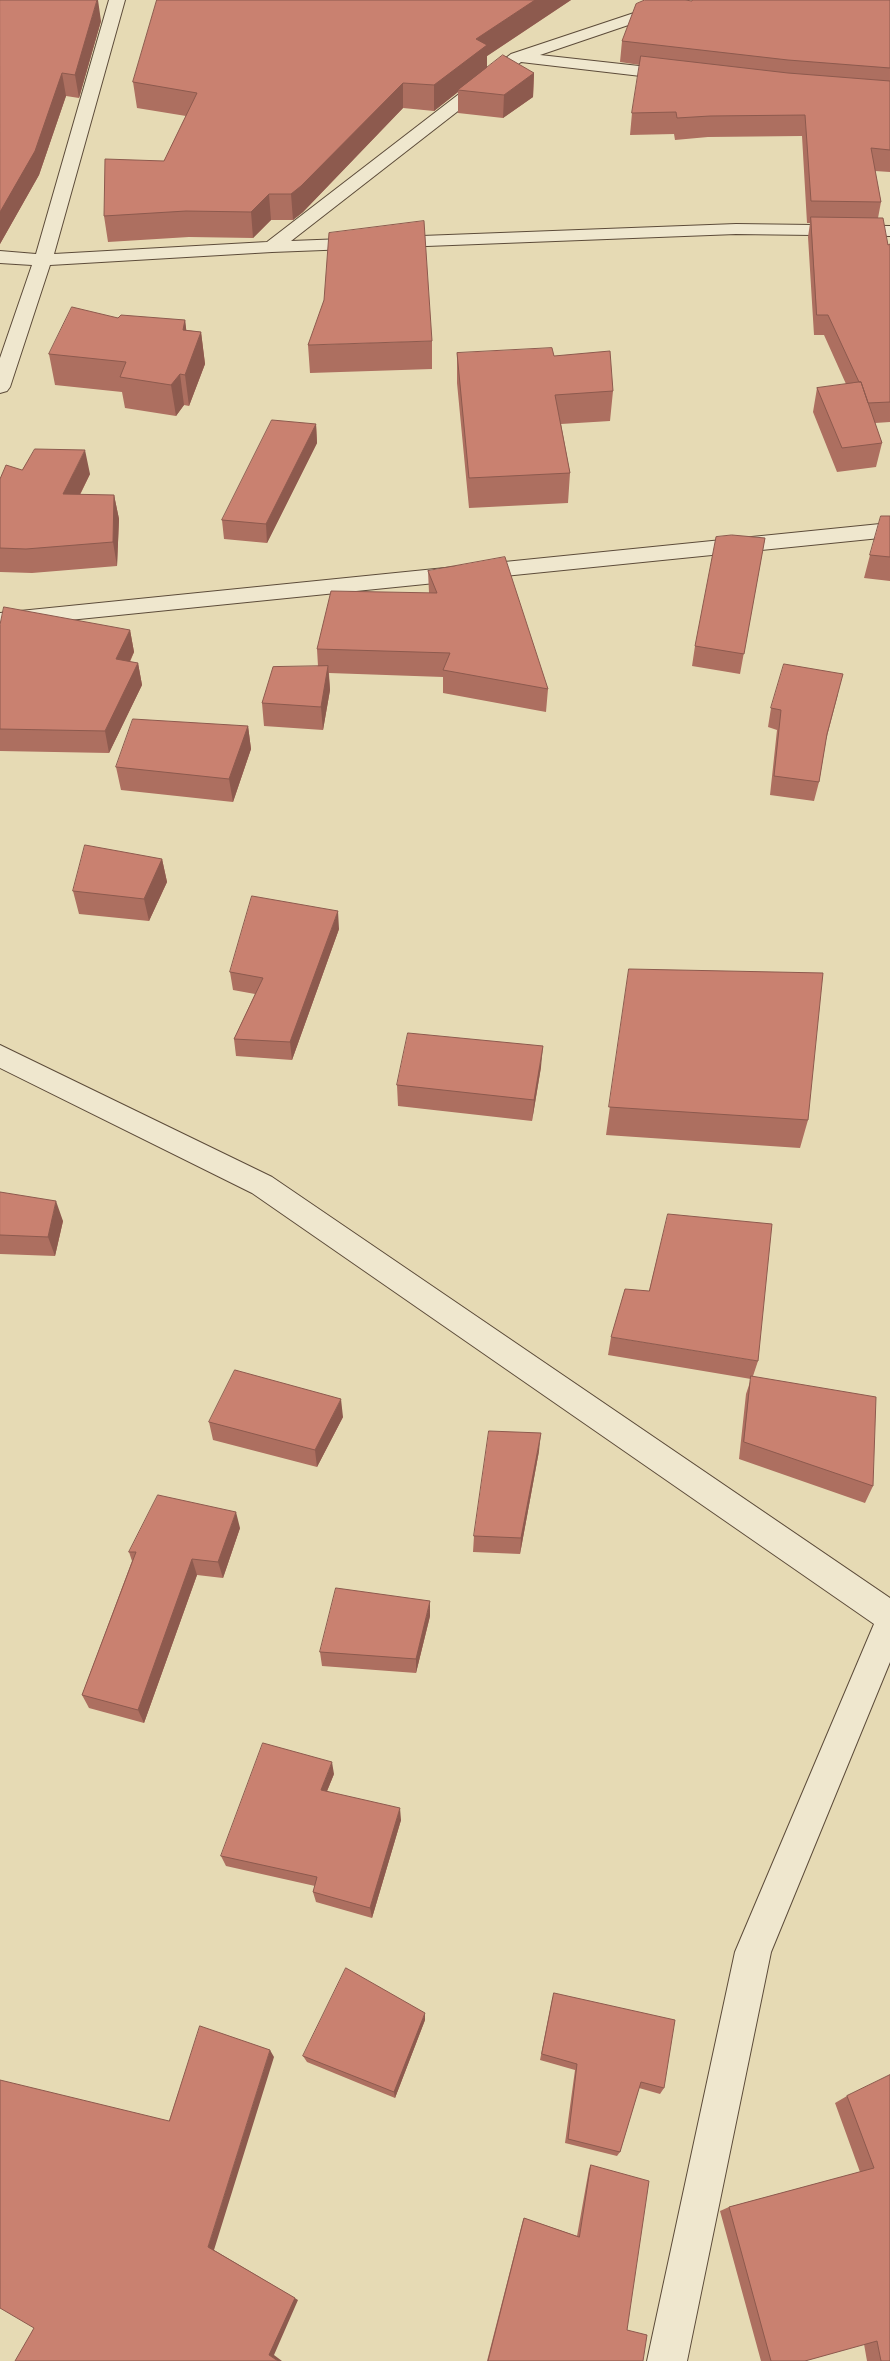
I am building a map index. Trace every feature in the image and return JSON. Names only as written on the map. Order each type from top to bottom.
[{"type":"street","points":[[0,387],[43,260],[117,0]]},
{"type":"street","points":[[272,247],[517,57],[646,14],[670,0]]},
{"type":"street","points":[[517,57],[689,77]]},
{"type":"street","points":[[0,257],[43,260],[272,247],[736,229],[890,231]]},
{"type":"street","points":[[0,620],[890,530]]},
{"type":"street","points":[[0,1056],[262,1186],[890,1617]]},
{"type":"street","points":[[667,2361],[753,1952],[890,1624]]},
{"type":"building","points":[[0,0],[97,0],[75,75],[62,73],[35,151],[0,212]]},
{"type":"building","points":[[157,0],[535,0],[476,39],[487,45],[434,85],[403,83],[291,194],[269,194],[251,212],[186,211],[104,216],[105,159],[164,161],[197,93],[133,82]]},
{"type":"building","points":[[645,0],[890,0],[890,68],[788,60],[622,41],[636,4]]},
{"type":"building","points":[[503,55],[534,73],[504,95],[458,90]]},
{"type":"building","points":[[641,56],[788,73],[890,81],[890,150],[871,148],[881,202],[811,201],[805,115],[677,118],[676,112],[632,113]]},
{"type":"building","points":[[811,217],[883,218],[888,245],[890,244],[890,402],[868,403],[861,382],[859,382],[828,315],[817,315]]},
{"type":"building","points":[[424,221],[432,341],[308,345],[324,300],[329,233]]},
{"type":"building","points":[[72,307],[118,318],[121,315],[185,320],[183,330],[201,332],[185,375],[180,374],[171,385],[120,377],[126,362],[49,354]]},
{"type":"building","points":[[552,348],[554,356],[610,351],[613,391],[555,395],[570,473],[469,478],[457,353]]},
{"type":"building","points":[[861,382],[882,443],[842,448],[817,388]]},
{"type":"building","points":[[272,420],[316,424],[266,524],[222,520]]},
{"type":"building","points":[[35,449],[85,450],[63,494],[114,495],[113,542],[26,549],[0,548],[0,479],[6,465],[22,470]]},
{"type":"building","points":[[881,516],[890,516],[890,557],[870,555]]},
{"type":"building","points":[[732,535],[765,538],[744,654],[695,646],[716,537]]},
{"type":"building","points":[[505,557],[548,689],[443,670],[450,653],[317,649],[331,591],[437,593],[428,571]]},
{"type":"building","points":[[4,607],[130,630],[116,659],[138,663],[105,731],[0,729],[0,625]]},
{"type":"building","points":[[784,664],[843,674],[827,734],[819,782],[774,776],[781,710],[771,708]]},
{"type":"building","points":[[328,666],[321,707],[262,703],[273,667]]},
{"type":"building","points":[[133,719],[248,726],[229,779],[116,767]]},
{"type":"building","points":[[85,845],[162,859],[144,899],[73,891]]},
{"type":"building","points":[[252,896],[338,911],[290,1042],[234,1039],[263,978],[230,972]]},
{"type":"building","points":[[629,969],[823,973],[808,1120],[609,1107]]},
{"type":"building","points":[[408,1033],[543,1046],[534,1100],[397,1085]]},
{"type":"building","points":[[0,1192],[56,1201],[48,1237],[0,1235]]},
{"type":"building","points":[[668,1214],[772,1224],[758,1361],[611,1337],[625,1289],[649,1291]]},
{"type":"building","points":[[235,1370],[341,1399],[315,1450],[209,1422]]},
{"type":"building","points":[[751,1376],[876,1397],[873,1486],[744,1442]]},
{"type":"building","points":[[489,1431],[541,1433],[521,1538],[474,1536]]},
{"type":"building","points":[[158,1495],[236,1512],[218,1562],[192,1559],[138,1710],[82,1695],[136,1552],[129,1552]]},
{"type":"building","points":[[336,1588],[430,1601],[416,1659],[320,1652]]},
{"type":"building","points":[[263,1743],[332,1762],[321,1790],[400,1808],[370,1908],[313,1892],[317,1877],[221,1856]]},
{"type":"building","points":[[346,1968],[425,2013],[394,2092],[303,2056]]},
{"type":"building","points":[[554,1993],[675,2020],[664,2088],[641,2082],[620,2152],[568,2139],[577,2064],[542,2054]]},
{"type":"building","points":[[200,2026],[270,2050],[208,2247],[295,2298],[269,2355],[278,2361],[15,2361],[34,2328],[0,2308],[0,2080],[169,2121]]},
{"type":"building","points":[[890,2075],[890,2361],[881,2361],[877,2341],[805,2361],[771,2361],[729,2207],[874,2168],[847,2096]]},
{"type":"building","points":[[591,2165],[649,2181],[627,2330],[647,2335],[643,2361],[488,2361],[524,2218],[579,2237]]}]
